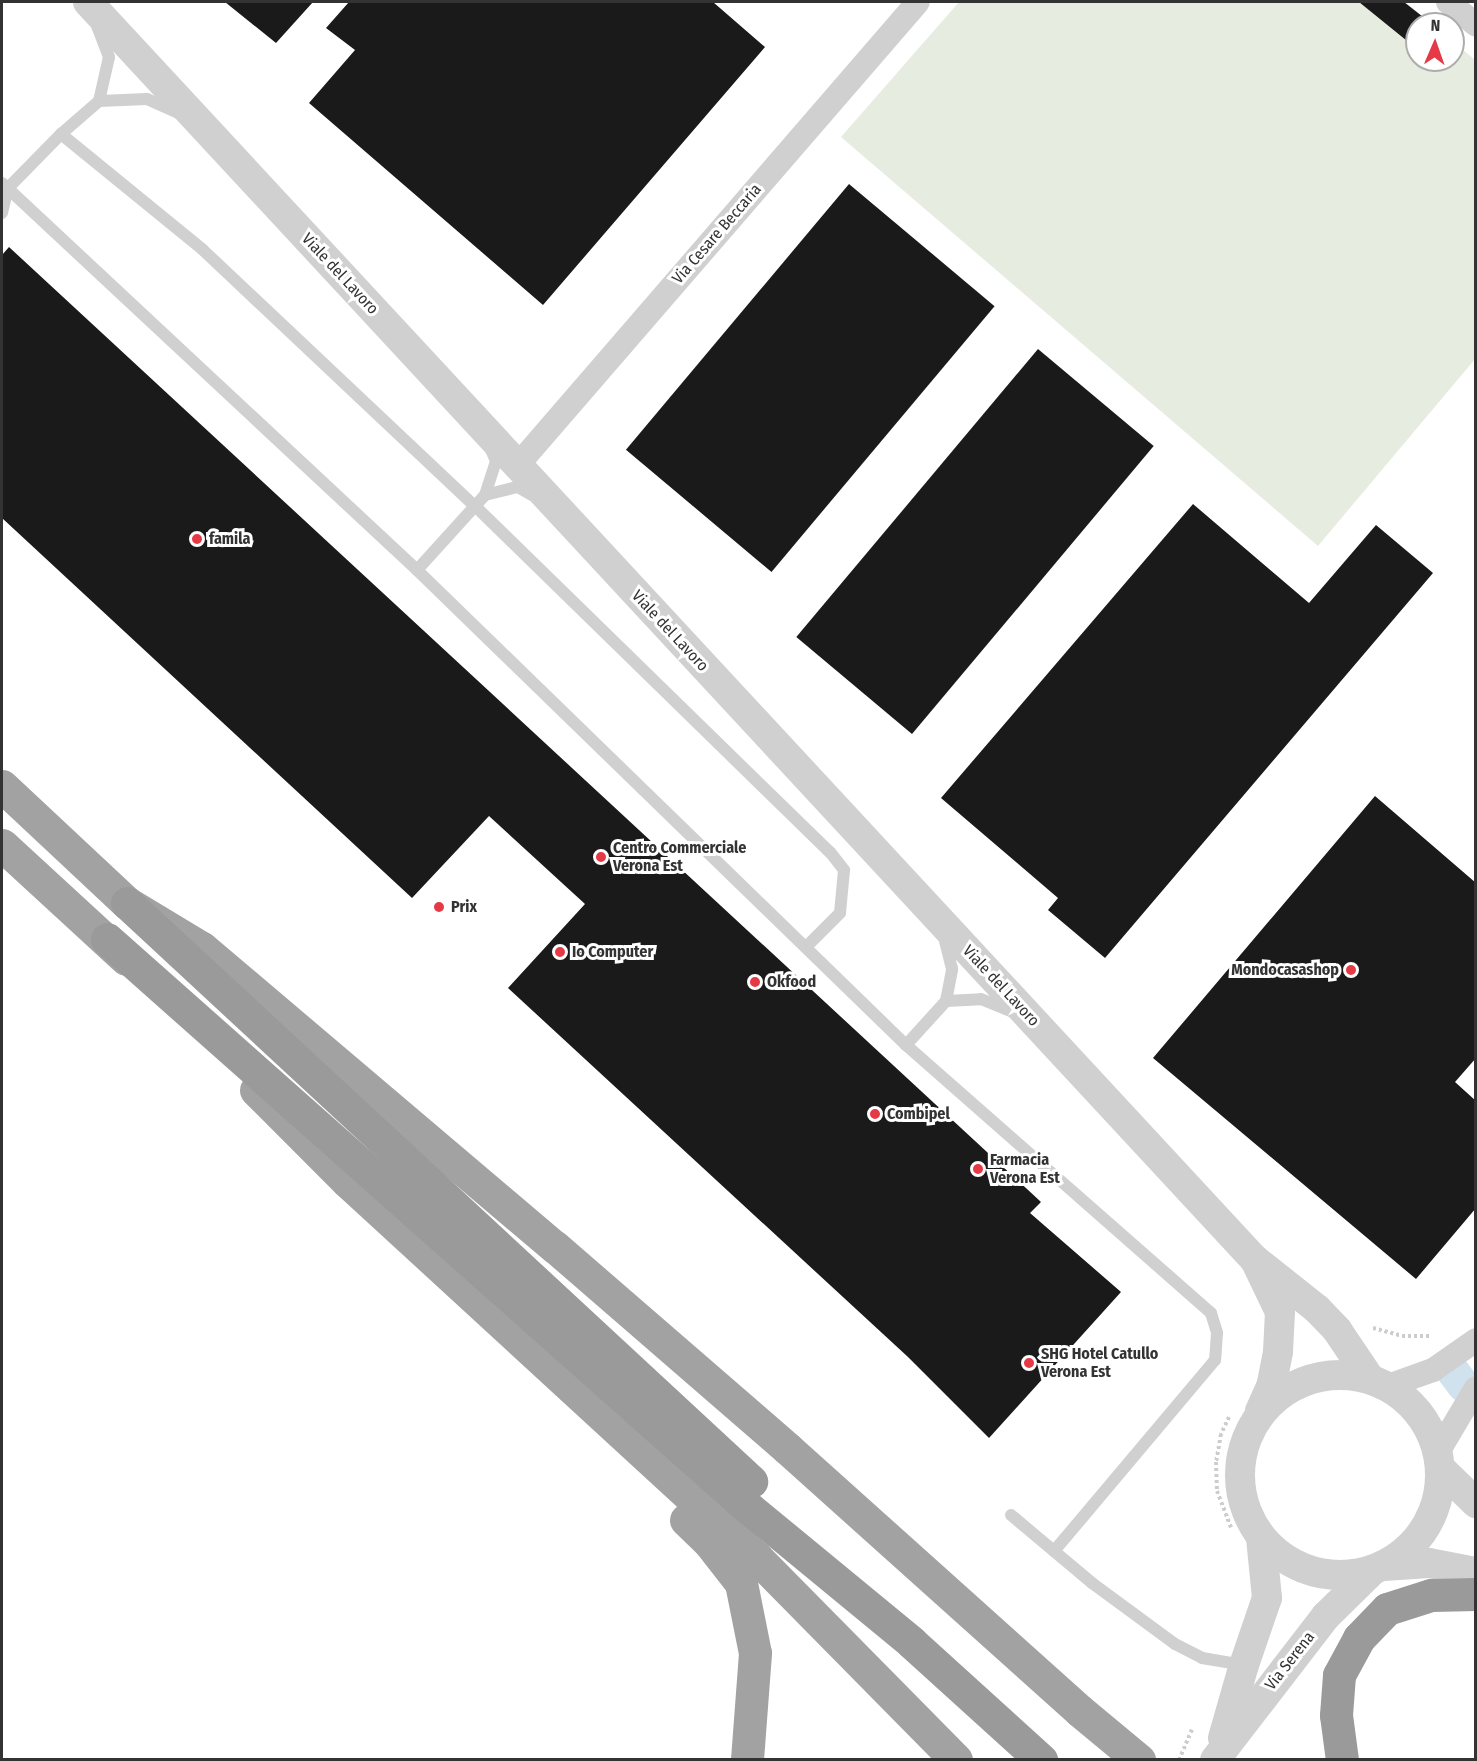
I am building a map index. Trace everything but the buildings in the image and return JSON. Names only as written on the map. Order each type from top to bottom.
[{"type":"highway","points":[[2,786],[754,1485],[911,1642]]},
{"type":"highway","points":[[2,846],[730,1492],[911,1642],[1041,1760]]},
{"type":"highway","points":[[127,903],[202,948],[351,1073],[788,1449],[1080,1712],[1139,1760]]},
{"type":"highway","points":[[106,939],[577,1418],[709,1542],[741,1583],[755,1653],[747,1760]]},
{"type":"highway","points":[[106,939],[347,1181],[756,1557],[956,1760]]},
{"type":"highway","points":[[1342,1760],[1335,1715],[1339,1675],[1359,1638],[1387,1609],[1431,1595],[1476,1594]]},
{"type":"street","name":"Via Cesare Beccaria","points":[[517,466],[918,2]]},
{"type":"street","points":[[1448,2],[1476,25]]},
{"type":"street","name":"Viale del Lavoro","points":[[89,3],[1254,1258],[1317,1309],[1337,1330],[1379,1383],[1421,1415],[1439,1460],[1476,1503]]},
{"type":"street","name":"Viale del Lavoro","points":[[1254,1258],[1280,1312],[1278,1352],[1272,1384],[1244,1413],[1239,1478],[1248,1536],[1284,1559],[1312,1572],[1343,1576],[1378,1568],[1429,1563],[1476,1572]]},
{"type":"street","points":[[1379,1383],[1433,1370],[1476,1340]]},
{"type":"street","name":"Viale del Lavoro","points":[[1244,1413],[1308,1380],[1339,1374],[1379,1383]]},
{"type":"street","points":[[1439,1460],[1476,1388]]},
{"type":"street","name":"Viale del Lavoro","points":[[1378,1568],[1408,1549],[1427,1526],[1438,1498],[1439,1460]]},
{"type":"street","points":[[1217,1756],[1267,1598],[1248,1536]]},
{"type":"street","name":"Via Serena","points":[[1217,1756],[1326,1616],[1378,1568]]},
{"type":"lane","points":[[2,213],[4,187],[99,101],[109,57],[89,3]]},
{"type":"lane","points":[[99,101],[147,99],[202,123]]},
{"type":"lane","points":[[61,135],[203,249],[475,506],[830,852],[844,870],[840,913],[806,947]]},
{"type":"lane","points":[[4,187],[417,570],[906,1045],[1211,1313],[1217,1333],[1215,1360],[1054,1551]]},
{"type":"lane","points":[[417,570],[485,495],[496,461],[482,428]]},
{"type":"lane","points":[[485,495],[518,488],[555,506]]},
{"type":"lane","points":[[906,1045],[946,1001],[952,969],[940,921]]},
{"type":"lane","points":[[946,1001],[981,999],[1031,1018]]},
{"type":"lane","points":[[1011,1515],[1175,1644],[1202,1658],[1244,1665]]},
{"type":"path","points":[[1365,1320],[1373,1328],[1402,1336],[1435,1336]]},
{"type":"path","points":[[1244,1413],[1221,1434],[1216,1472],[1217,1491],[1248,1536]]},
{"type":"shaded area","points":[[959,2],[1405,2],[1417,12],[1405,12],[1405,72],[1465,72],[1465,51],[1475,60],[1475,359],[1318,546],[841,137]]},
{"type":"waterway","points":[[1451,1369],[1463,1385]]},
{"type":"place","name":"famila","points":[[197,539]]},
{"type":"place","name":"Centro Commerciale Verona Est","points":[[601,857]]},
{"type":"place","name":"Prix","points":[[439,907]]},
{"type":"place","name":"Io Computer","points":[[560,952]]},
{"type":"place","name":"Mondocasashop","points":[[1351,970]]},
{"type":"place","name":"Okfood","points":[[755,982]]},
{"type":"place","name":"Combipel","points":[[875,1114]]},
{"type":"place","name":"Farmacia Verona Est","points":[[978,1169]]},
{"type":"place","name":"SHG Hotel Catullo Verona Est","points":[[1029,1363]]}]
